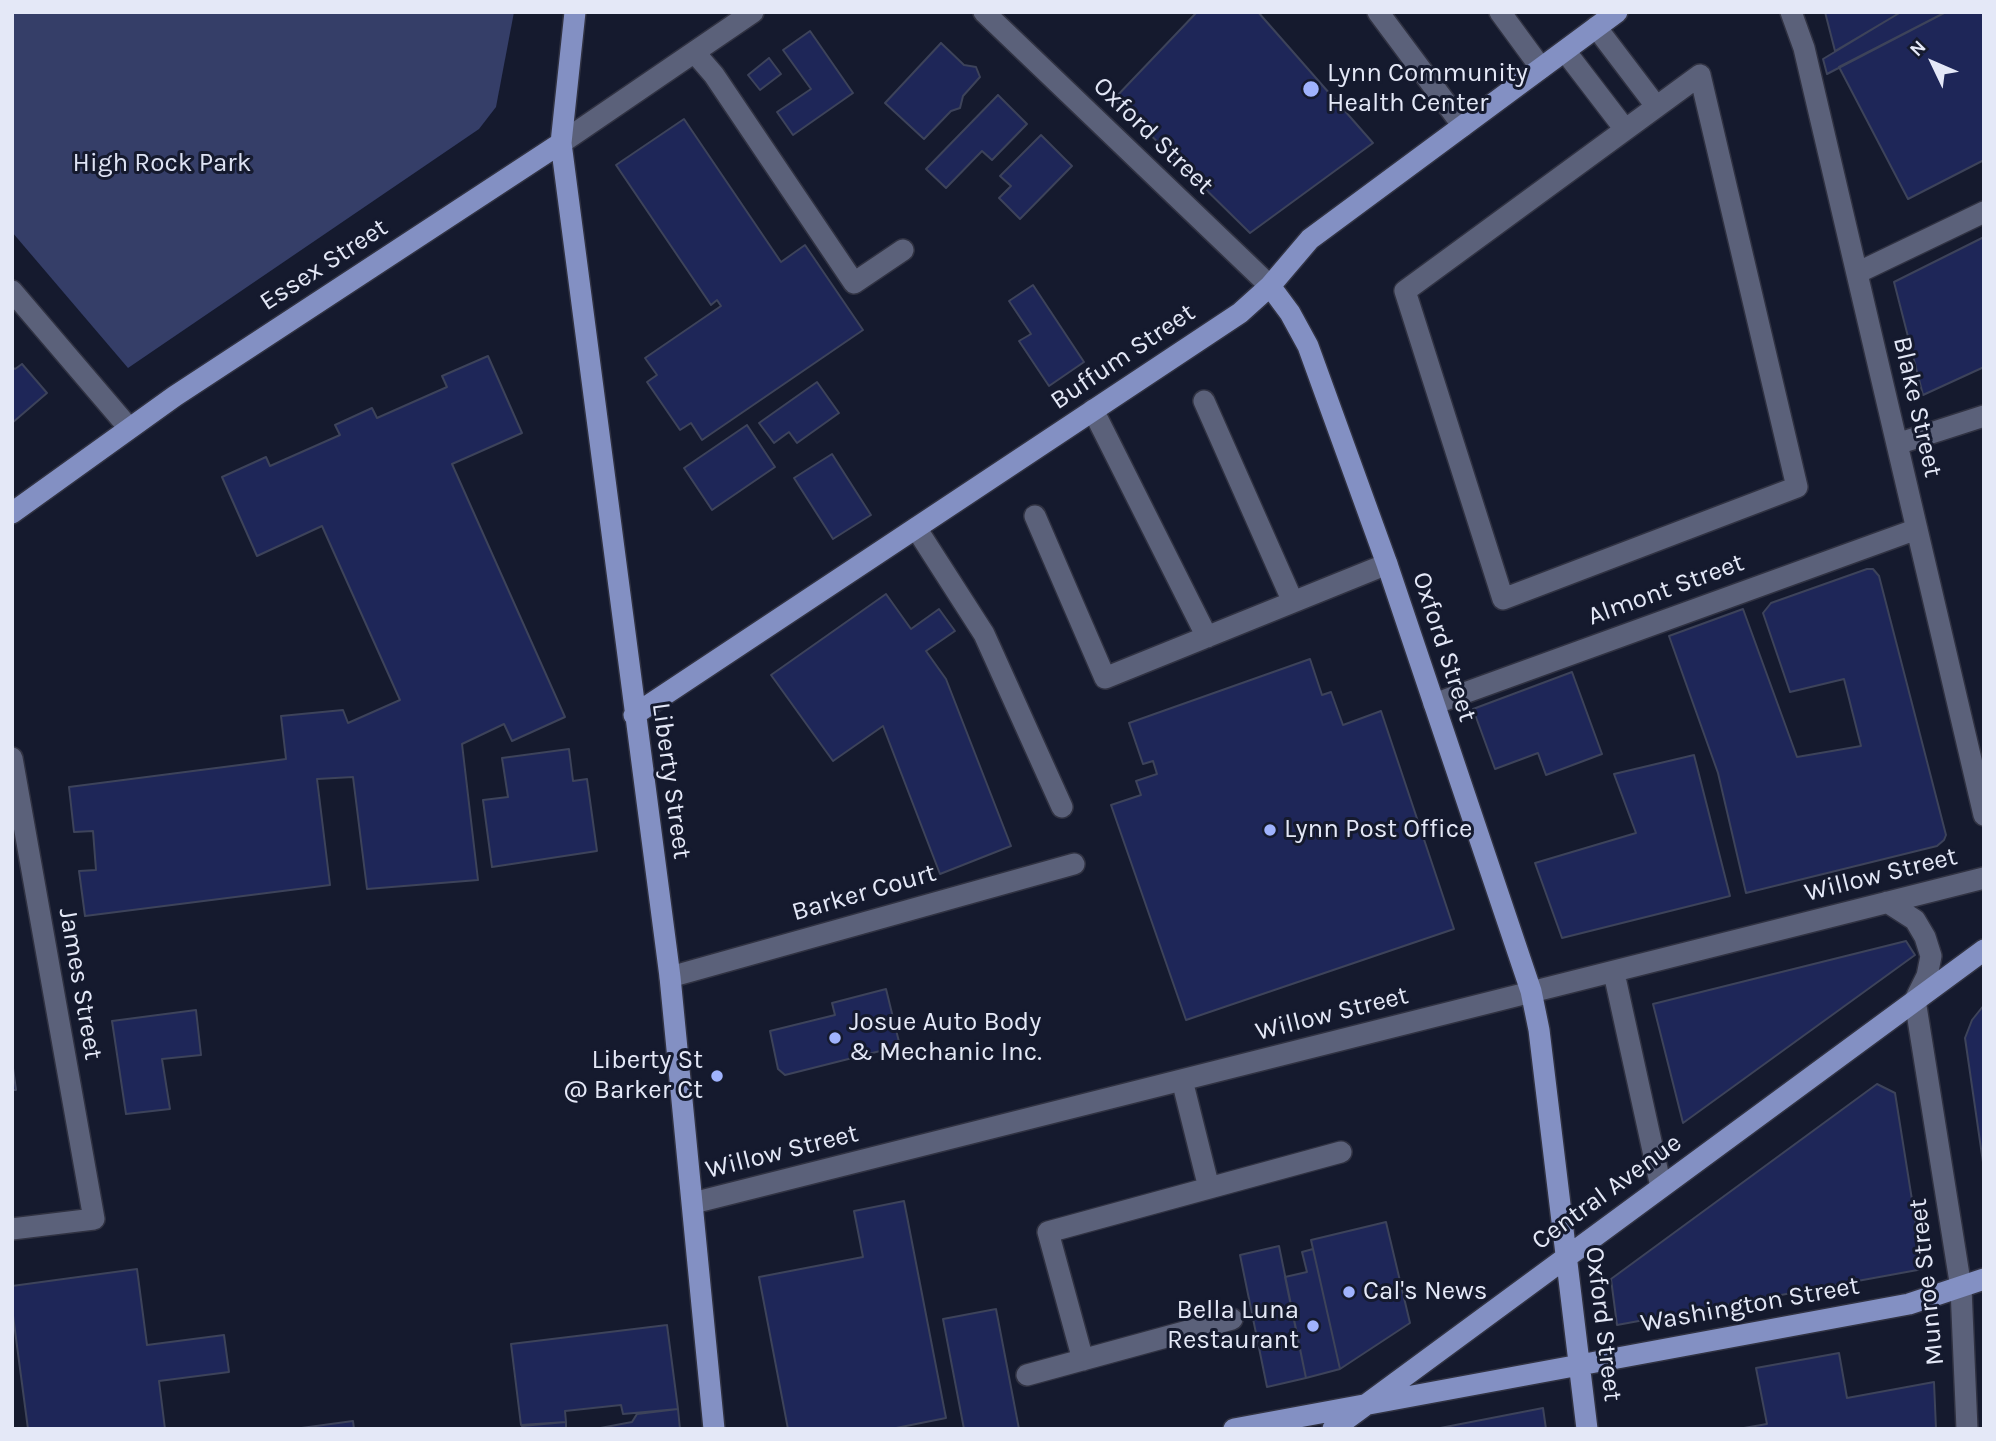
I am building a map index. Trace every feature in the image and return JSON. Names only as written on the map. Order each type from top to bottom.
[{"type":"main road","points":[[561,143],[575,12]]},
{"type":"main road","name":"Buffum Street","points":[[634,715],[1240,313],[1270,286],[1310,239],[1617,12]]},
{"type":"main road","name":"Essex Street","points":[[12,513],[129,428],[561,143]]},
{"type":"main road","name":"Liberty Street","points":[[561,143],[670,977],[714,1429]]},
{"type":"main road","name":"Oxford Street","points":[[1270,286],[1290,313],[1308,346],[1387,564],[1531,991],[1539,1030],[1587,1429]]},
{"type":"main road","name":"Central Avenue","points":[[1333,1429],[1984,950]]},
{"type":"main road","name":"Washington Street","points":[[1234,1429],[1909,1304],[1984,1279]]},
{"type":"street","points":[[561,143],[753,12]]},
{"type":"street","name":"Oxford Street","points":[[984,12],[1270,286]]},
{"type":"street","points":[[1378,12],[1463,126]]},
{"type":"street","points":[[1500,12],[1541,68]]},
{"type":"street","name":"Blake Street","points":[[1791,12],[1804,48],[1984,815]]},
{"type":"street","points":[[1596,27],[1656,106]]},
{"type":"street","points":[[1565,51],[1624,128]]},
{"type":"street","points":[[695,53],[713,75],[853,283],[903,250]]},
{"type":"street","points":[[1700,75],[1797,487],[1503,599],[1405,291],[1624,128],[1700,75]]},
{"type":"street","points":[[1857,273],[1984,212]]},
{"type":"street","points":[[12,291],[129,428]]},
{"type":"street","points":[[1204,401],[1293,602]]},
{"type":"street","points":[[1093,410],[1207,637]]},
{"type":"street","points":[[1897,444],[1984,416]]},
{"type":"street","points":[[1035,516],[1105,677],[1387,564]]},
{"type":"street","points":[[916,528],[984,634],[1062,807]]},
{"type":"street","name":"Almont Street","points":[[1434,704],[1917,529]]},
{"type":"street","name":"James Street","points":[[12,758],[94,1219],[12,1229]]},
{"type":"street","name":"Barker Court","points":[[670,977],[1074,863]]},
{"type":"street","name":"Willow Street","points":[[693,1203],[1984,878]]},
{"type":"street","points":[[1887,902],[1915,920],[1929,947],[1930,966],[1915,1000]]},
{"type":"street","points":[[1614,973],[1661,1187]]},
{"type":"street","name":"Munroe Street","points":[[1915,1000],[1961,1288],[1967,1429]]},
{"type":"street","points":[[1182,1080],[1209,1188]]},
{"type":"street","points":[[1083,1360],[1048,1232],[1341,1152]]},
{"type":"street","points":[[1027,1375],[1232,1320]]},
{"type":"green space","name":"High Rock Park","points":[[12,12],[514,12],[496,107],[479,129],[128,368],[12,232]]},
{"type":"building","points":[[1197,12],[1258,12],[1373,143],[1250,233],[1114,99]]},
{"type":"building","points":[[1825,12],[1901,12],[1835,51]]},
{"type":"building","points":[[1901,12],[1946,12],[1827,74],[1823,59]]},
{"type":"building","points":[[1946,12],[1984,12],[1984,160],[1908,199],[1839,67]]},
{"type":"building","points":[[810,31],[853,93],[793,135],[777,112],[811,89],[783,50]]},
{"type":"building","points":[[941,43],[964,65],[976,67],[980,77],[963,96],[960,108],[951,111],[924,139],[885,103]]},
{"type":"building","points":[[769,58],[781,74],[760,90],[748,75]]},
{"type":"building","points":[[998,95],[1027,124],[992,160],[982,151],[946,188],[926,169]]},
{"type":"building","points":[[684,119],[781,262],[805,245],[863,330],[702,440],[691,423],[680,430],[647,382],[657,375],[645,358],[721,306],[717,300],[711,305],[616,165]]},
{"type":"building","points":[[1041,135],[1072,166],[1020,219],[999,198],[1011,186],[1000,176]]},
{"type":"building","points":[[1984,237],[1984,367],[1923,395],[1894,282]]},
{"type":"building","points":[[1033,285],[1084,362],[1049,386],[1019,341],[1031,334],[1009,301]]},
{"type":"building","points":[[488,356],[522,433],[452,464],[565,717],[512,741],[504,724],[462,744],[478,880],[367,889],[353,777],[317,779],[330,885],[85,916],[79,871],[96,870],[93,831],[74,832],[69,787],[286,759],[281,716],[343,710],[348,723],[400,700],[322,526],[257,556],[222,477],[266,457],[270,466],[340,435],[335,425],[372,408],[377,418],[447,387],[442,376]]},
{"type":"building","points":[[22,364],[47,393],[12,423],[12,367],[15,369]]},
{"type":"building","points":[[817,382],[839,413],[797,443],[789,432],[774,443],[759,423]]},
{"type":"building","points":[[747,425],[775,467],[712,510],[684,468]]},
{"type":"building","points":[[832,454],[871,515],[833,539],[794,478]]},
{"type":"building","points":[[1873,569],[1879,576],[1946,835],[1937,846],[1746,893],[1718,773],[1669,636],[1743,609],[1797,757],[1861,746],[1844,679],[1790,692],[1763,613],[1771,603]]},
{"type":"building","points":[[886,594],[911,629],[939,609],[955,631],[926,651],[946,679],[1011,846],[940,874],[883,726],[833,761],[771,675]]},
{"type":"building","name":"Lynn Post Office","points":[[1310,659],[1322,695],[1331,692],[1343,725],[1381,711],[1454,929],[1186,1020],[1111,805],[1141,795],[1136,781],[1157,774],[1153,761],[1143,764],[1129,723]]},
{"type":"building","points":[[1572,672],[1602,754],[1546,775],[1538,753],[1495,769],[1473,709]]},
{"type":"building","points":[[569,749],[573,781],[587,779],[597,851],[492,867],[483,800],[508,797],[502,758]]},
{"type":"building","points":[[1694,755],[1730,896],[1562,938],[1535,863],[1636,833],[1614,774]]},
{"type":"building","points":[[1906,941],[1915,955],[1683,1123],[1653,1004]]},
{"type":"building","name":"Josue Auto Body & Mechanic Inc.","points":[[886,989],[900,1046],[785,1075],[778,1069],[770,1031],[835,1015],[832,1003]]},
{"type":"building","points":[[1984,1005],[1984,1169],[1965,1038],[1972,1020]]},
{"type":"building","points":[[196,1010],[201,1055],[162,1059],[170,1109],[126,1114],[112,1021]]},
{"type":"building","points":[[12,1061],[16,1090],[12,1090]]},
{"type":"building","points":[[1877,1084],[1895,1093],[1923,1269],[1617,1325],[1611,1279]]},
{"type":"building","points":[[904,1201],[946,1418],[891,1429],[788,1429],[759,1277],[863,1257],[854,1211]]},
{"type":"building","points":[[1386,1222],[1410,1323],[1340,1369],[1311,1240]]},
{"type":"building","points":[[1279,1246],[1306,1378],[1267,1387],[1240,1255]]},
{"type":"building","points":[[1313,1249],[1340,1369],[1306,1378],[1285,1277],[1307,1272],[1302,1252]]},
{"type":"building","points":[[137,1269],[147,1345],[224,1335],[229,1372],[159,1381],[165,1429],[28,1429],[12,1308],[12,1286]]},
{"type":"building","points":[[996,1309],[1019,1429],[964,1429],[943,1319]]},
{"type":"building","points":[[667,1325],[678,1409],[623,1414],[621,1405],[565,1411],[566,1422],[521,1425],[511,1344]]},
{"type":"building","points":[[1839,1353],[1847,1398],[1934,1382],[1936,1429],[1738,1429],[1767,1424],[1756,1368]]},
{"type":"building","points":[[1543,1408],[1546,1429],[1435,1429]]},
{"type":"building","points":[[678,1409],[680,1429],[595,1429],[632,1422],[637,1414]]},
{"type":"building","points":[[353,1421],[354,1429],[294,1429]]},
{"type":"building","points":[[566,1422],[566,1429],[523,1429],[522,1426]]},
{"type":"place","name":"Lynn Community Health Center","points":[[1311,89]]},
{"type":"place","name":"Lynn Post Office","points":[[1270,830]]},
{"type":"place","name":"Josue Auto Body & Mechanic Inc.","points":[[835,1038]]},
{"type":"place","name":"Liberty St @ Barker Ct","points":[[717,1076]]},
{"type":"place","name":"Cal's News","points":[[1349,1292]]},
{"type":"place","name":"Bella Luna Restaurant","points":[[1313,1326]]}]
